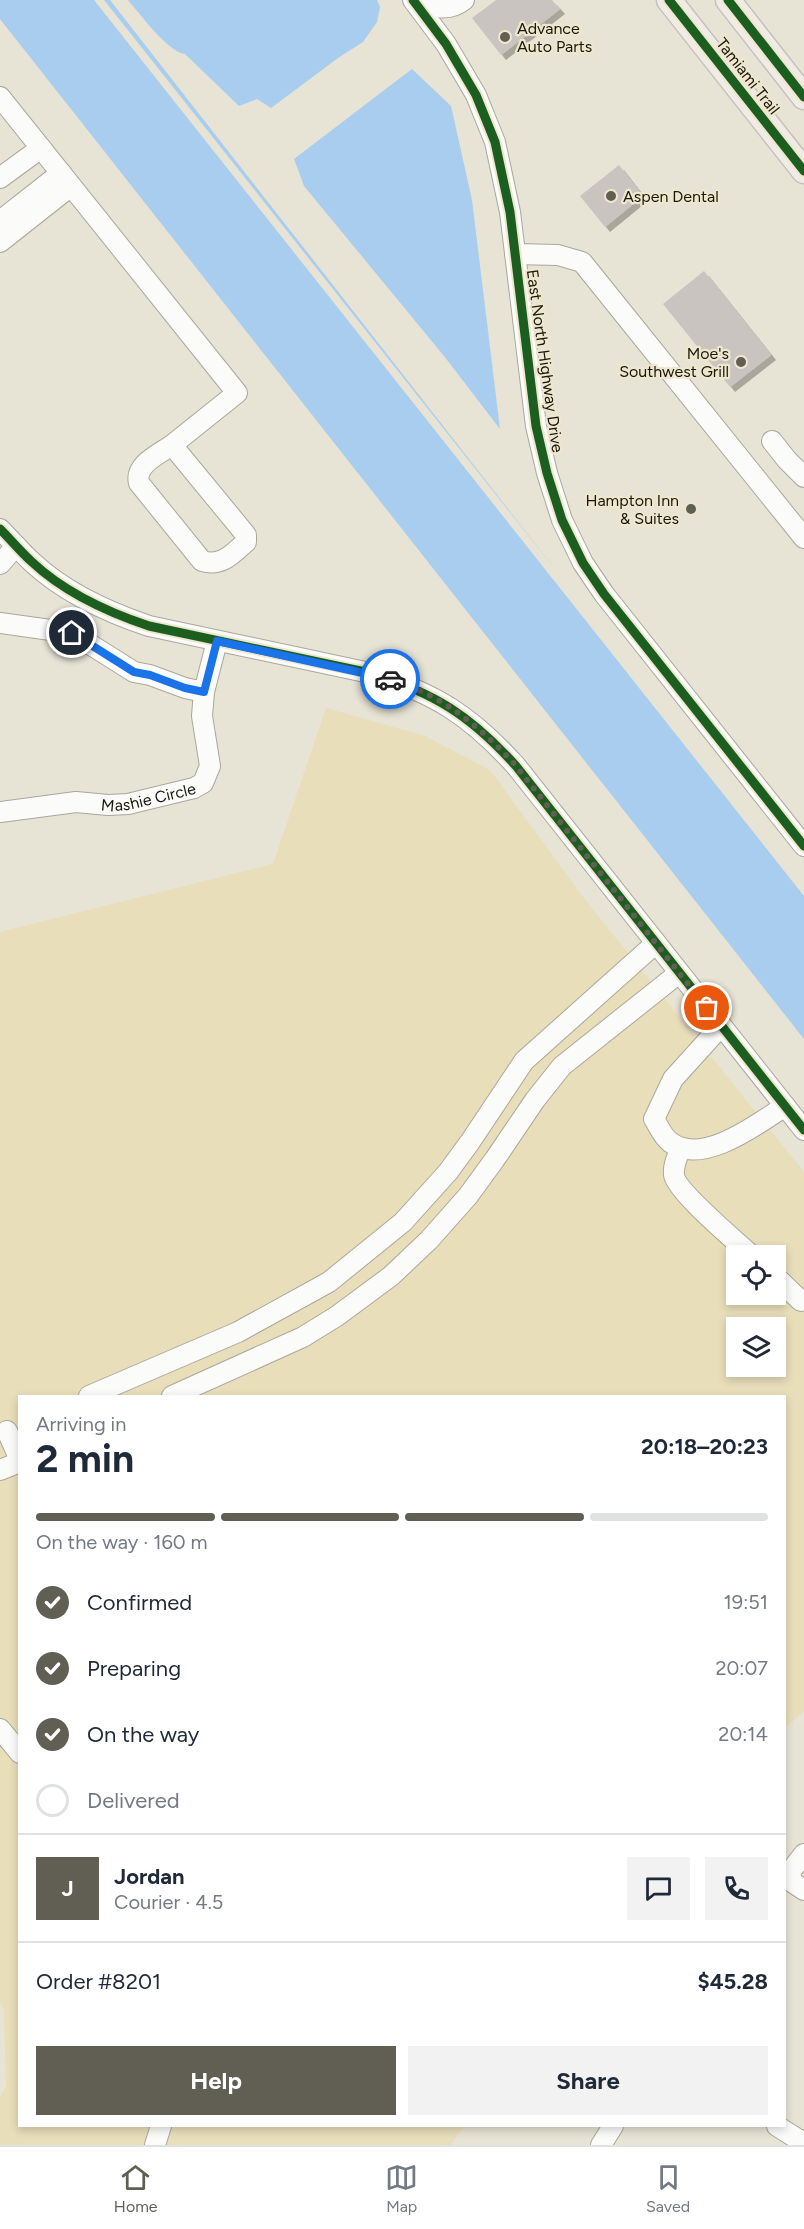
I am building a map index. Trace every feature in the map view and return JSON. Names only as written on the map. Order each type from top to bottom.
[{"type":"main road","name":"Tamiami Trail","points":[[669,0],[804,171]]},
{"type":"main road","name":"Tamiami Trail","points":[[720,0],[734,8],[804,97]]},
{"type":"street","points":[[415,0],[429,6],[444,8],[457,5],[464,0]]},
{"type":"street","name":"East North Highway Drive","points":[[415,0],[447,44],[476,94],[495,142],[510,212],[536,426],[562,520],[583,562],[604,594],[804,846]]},
{"type":"street","points":[[0,96],[237,393],[140,468],[137,476],[140,483],[202,561],[216,564],[225,560],[246,542],[246,535],[172,445]]},
{"type":"street","points":[[0,178],[40,148]]},
{"type":"street","points":[[0,242],[22,215],[66,180]]},
{"type":"street","points":[[0,221],[22,215]]},
{"type":"street","points":[[515,254],[558,255],[582,261],[804,538]]},
{"type":"street","points":[[772,441],[804,477]]},
{"type":"street","points":[[0,529],[33,563],[53,579],[103,608],[149,626],[370,673],[428,694],[457,712],[494,741],[516,766],[804,1130]]},
{"type":"street","points":[[0,564],[16,546]]},
{"type":"street","points":[[0,622],[72,633],[134,672],[204,692]]},
{"type":"street","name":"Mashie Circle","points":[[0,813],[76,802],[128,804],[194,788],[203,783],[210,766],[202,716],[204,692],[217,641]]},
{"type":"street","points":[[91,1395],[230,1335],[329,1282],[403,1222],[448,1172],[524,1061],[656,943]]},
{"type":"street","points":[[174,1395],[303,1337],[337,1316],[391,1276],[437,1231],[468,1196],[535,1100],[562,1066],[679,973]]},
{"type":"street","points":[[721,1026],[672,1079],[654,1119],[670,1143],[681,1148],[706,1149],[735,1139],[785,1106]]},
{"type":"street","points":[[470,1143],[495,1160]]},
{"type":"street","points":[[681,1148],[675,1162],[674,1177],[684,1192],[740,1245]]},
{"type":"street","points":[[786,1286],[801,1300]]},
{"type":"street","points":[[230,1335],[243,1366]]},
{"type":"street","points":[[9,1430],[18,1455]]},
{"type":"street","points":[[0,1470],[18,1462]]},
{"type":"street","points":[[0,1729],[18,1751]]},
{"type":"street","points":[[793,1887],[790,1872],[804,1854]]},
{"type":"street","points":[[155,2145],[161,2127]]},
{"type":"street","points":[[601,2145],[612,2127]]},
{"type":"street","points":[[779,2127],[804,2143]]},
{"type":"shaded area","points":[[326,708],[425,736],[490,770],[586,901],[804,1172],[804,1711],[786,1727],[786,1395],[18,1395],[18,2127],[464,2127],[450,2145],[0,2145],[0,2097],[6,2087],[4,2010],[0,2002],[0,932],[273,864]]},
{"type":"water","points":[[0,0],[94,0],[804,896],[804,1039],[0,19]]},
{"type":"water","points":[[104,0],[110,0],[562,578]]},
{"type":"water","points":[[128,0],[377,0],[380,7],[377,22],[363,42],[271,108],[257,99],[239,106],[185,54],[178,52],[163,40]]},
{"type":"water","points":[[412,69],[451,106],[472,200],[500,429],[444,356],[304,186],[294,159]]},
{"type":"building","name":"Advance Auto Parts","points":[[496,0],[552,0],[560,9],[501,55],[472,18]]},
{"type":"building","name":"Aspen Dental","points":[[619,165],[643,196],[605,227],[580,196]]},
{"type":"building","points":[[704,271],[771,355],[730,387],[663,304]]},
{"type":"cycle path","points":[[413,0],[446,44],[476,95],[495,142],[510,212],[536,426],[547,473],[562,520],[583,563],[604,594],[804,846]]},
{"type":"cycle path","points":[[669,0],[804,171]]},
{"type":"cycle path","points":[[728,0],[804,97]]},
{"type":"cycle path","points":[[0,529],[32,562],[58,583],[118,614],[149,626],[370,673],[414,689],[451,708],[483,733],[516,766],[804,1130]]},
{"type":"way so far","points":[[390,679],[428,694],[450,706],[494,741],[707,1008]]},
{"type":"place","name":"Advance Auto Parts","points":[[505,37]]},
{"type":"place","name":"Aspen Dental","points":[[611,196]]},
{"type":"place","name":"Moe's Southwest Grill","points":[[741,362]]},
{"type":"place","name":"Hampton Inn & Suites","points":[[691,509]]},
{"type":"route","points":[[72,633],[134,672],[204,692],[217,641],[390,679]]}]
